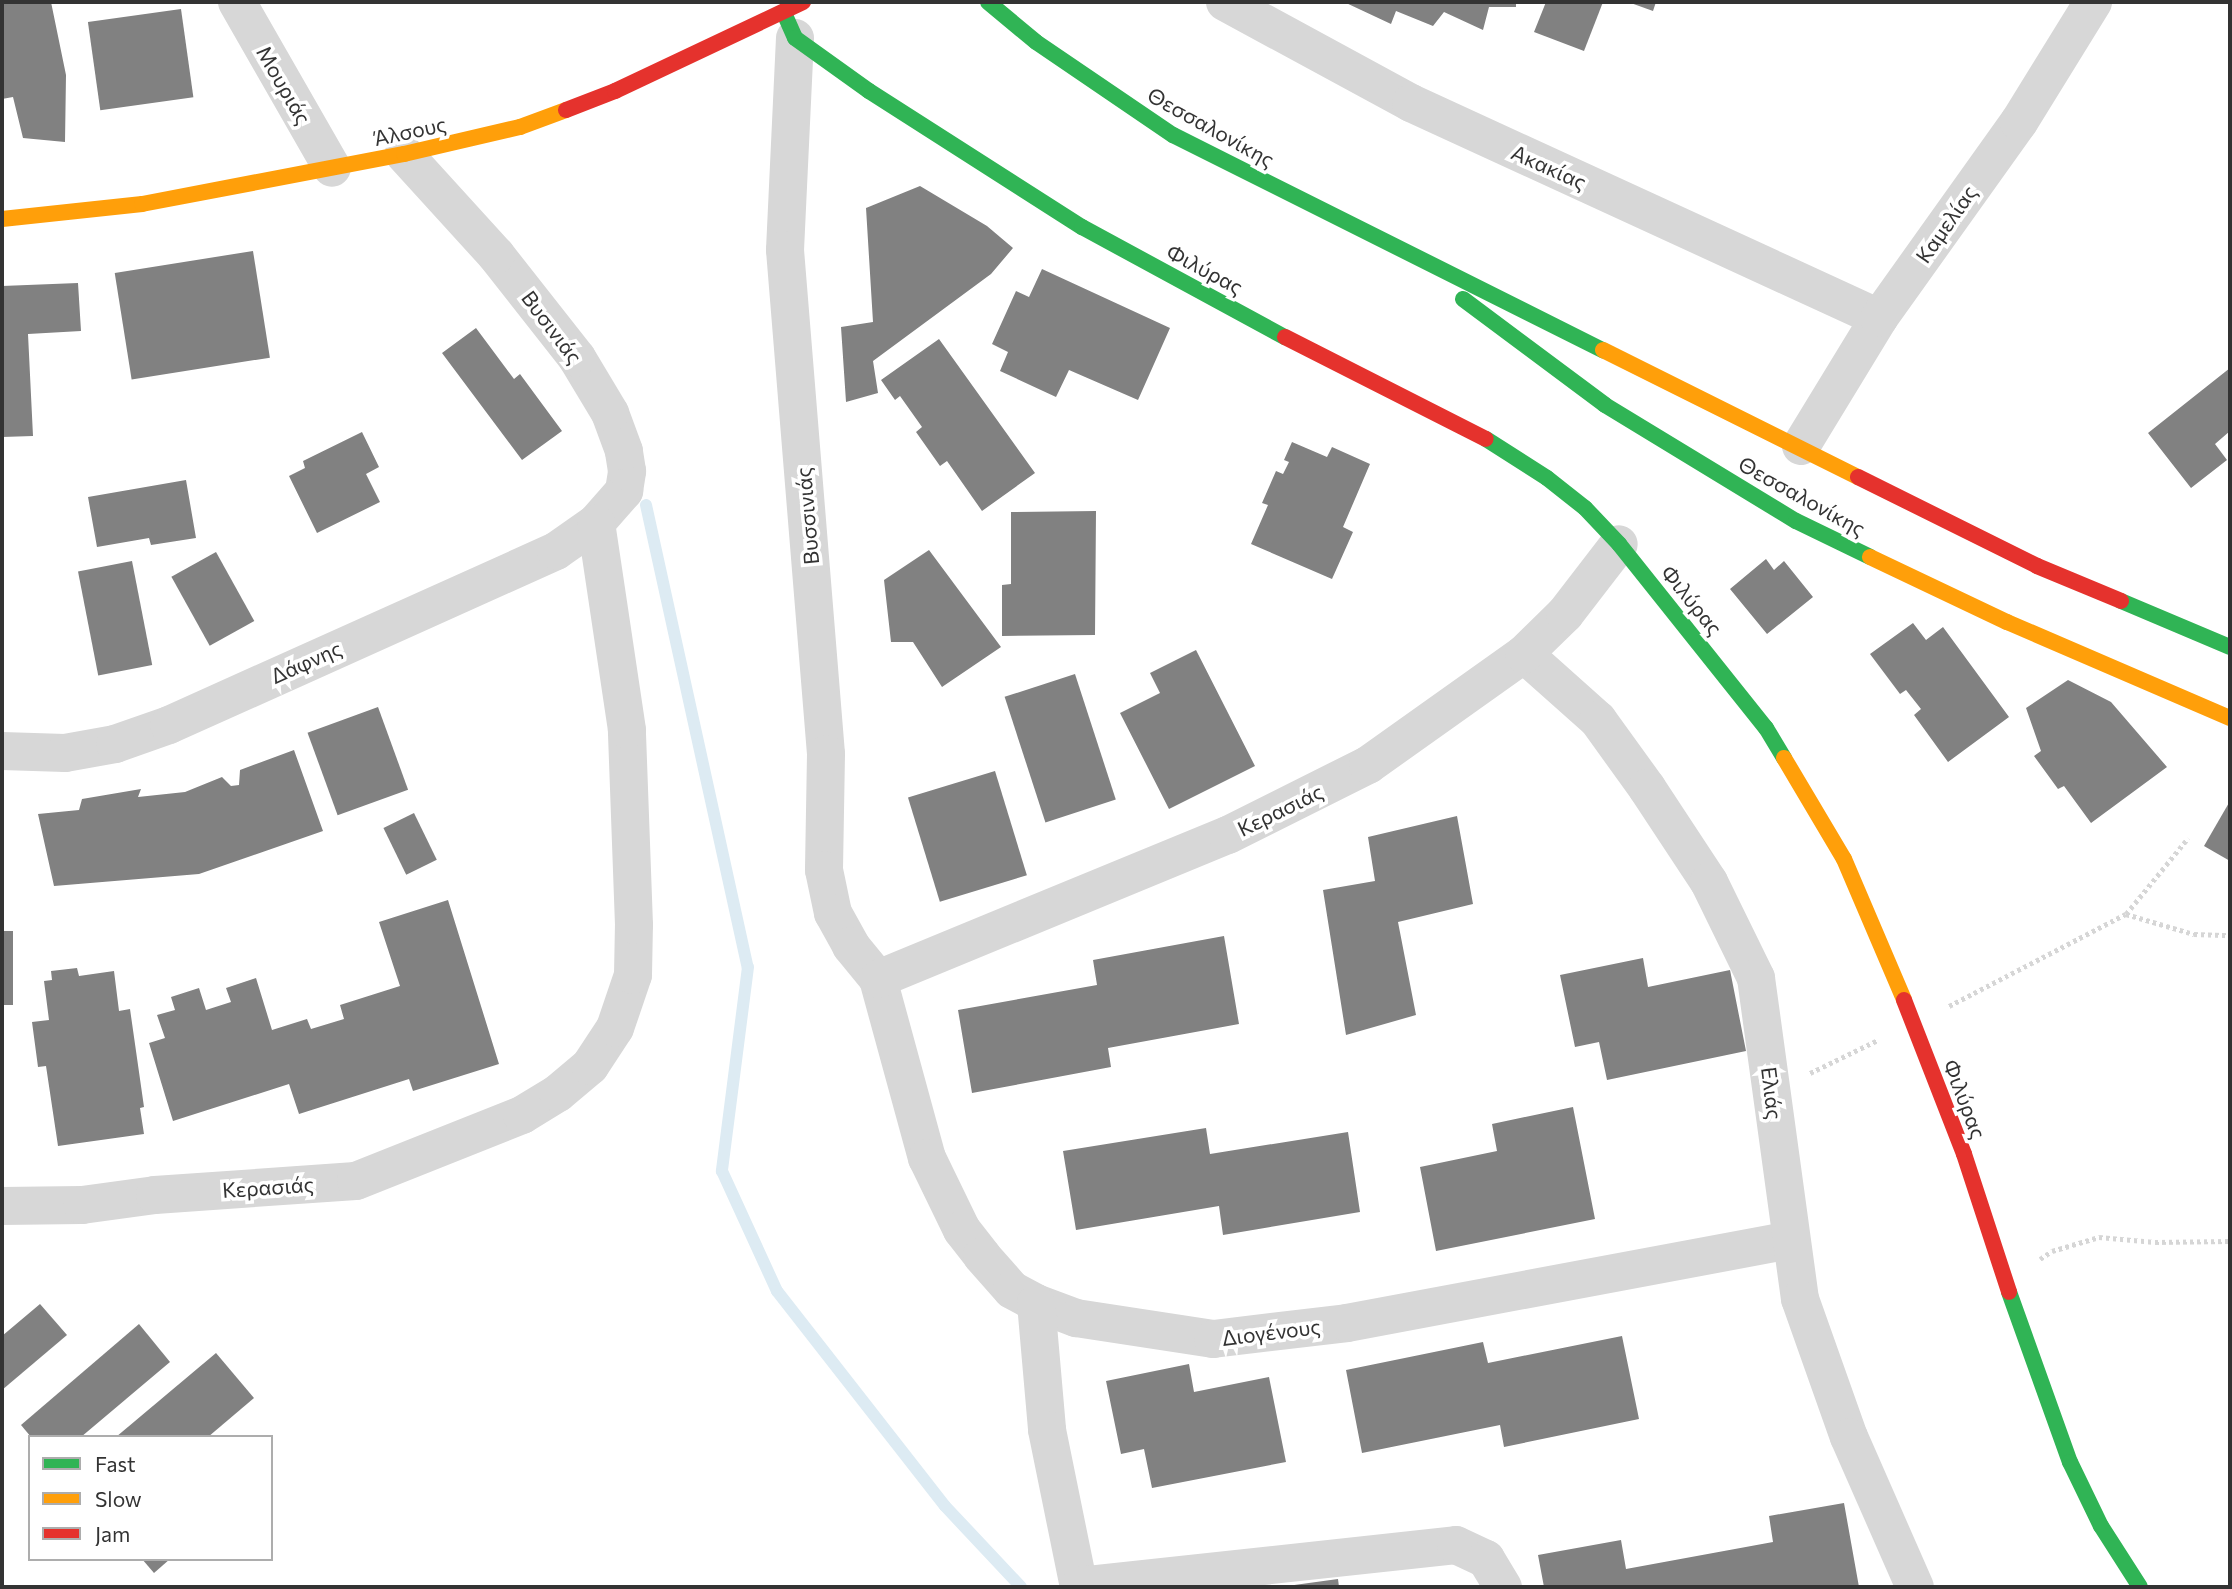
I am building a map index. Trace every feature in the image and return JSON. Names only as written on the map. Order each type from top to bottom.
[{"type":"street","name":"Μουριάς","points":[[237,2],[332,168]]},
{"type":"street","name":"Άλσους","points":[[2,219],[142,204],[404,154],[520,127],[790,26],[803,2]]},
{"type":"street","name":"Θεσσαλονίκης","points":[[988,2],[1036,42],[1174,135],[2037,566],[2230,647]]},
{"type":"street","name":"Ακακίας","points":[[1226,2],[1411,103],[1879,318]]},
{"type":"street","name":"Καμελίας","points":[[1801,446],[1879,318],[2019,122],[2093,2]]},
{"type":"street","name":"Φιλύρας","points":[[790,26],[869,91],[1082,227],[1326,359],[1473,431],[1547,478],[1585,508],[1619,544],[1766,728],[1844,859],[1879,935],[1964,1154],[2034,1369],[2070,1462],[2101,1526],[2140,1587]]},
{"type":"street","name":"Βυσσινιάς","points":[[790,26],[785,250],[826,754],[824,870],[833,913],[851,946],[878,979]]},
{"type":"street","name":"Βυσινιάς","points":[[404,154],[496,255],[577,358],[610,413],[624,451],[627,471],[624,491],[596,523]]},
{"type":"street","name":"Θεσσαλονίκης","points":[[1391,245],[1605,405],[1796,521],[2007,622],[2230,718]]},
{"type":"street","name":"Κερασιάς","points":[[2,1206],[82,1205],[155,1195],[356,1181],[522,1115],[558,1093],[590,1066],[615,1028],[633,975],[634,925],[627,730],[596,523]]},
{"type":"street","name":"Δάφνης","points":[[2,751],[65,753],[115,744],[169,724],[556,551],[596,523]]},
{"type":"street","name":"Κερασιάς","points":[[878,979],[1228,835],[1368,765],[1524,654],[1565,614],[1619,544]]},
{"type":"street","name":"Ελιάς","points":[[1524,654],[1598,720],[1709,882],[1756,978],[1800,1299],[1817,1355],[1915,1587]]},
{"type":"street","name":"Διογένους","points":[[878,979],[927,1158],[969,1239],[1012,1290],[1036,1303],[1076,1318],[1213,1339],[1347,1323],[1790,1240]]},
{"type":"street","points":[[1036,1303],[1047,1430],[1079,1587],[1456,1545],[1486,1559],[1503,1587]]},
{"type":"path","points":[[1772,1092],[1914,1025],[2126,914],[2188,838]]},
{"type":"path","points":[[2126,914],[2194,934],[2230,935]]},
{"type":"path","points":[[2006,1285],[2052,1251],[2099,1237],[2155,1242],[2230,1241]]},
{"type":"building","points":[[2,2],[51,2],[66,75],[65,142],[23,138],[13,97],[2,99]]},
{"type":"building","points":[[1344,2],[1516,2],[1516,7],[1489,7],[1483,30],[1444,12],[1433,26],[1396,11],[1391,24]]},
{"type":"building","points":[[1546,2],[1603,2],[1584,51],[1534,32]]},
{"type":"building","points":[[1628,2],[1656,2],[1653,11]]},
{"type":"building","points":[[181,9],[193,97],[100,110],[88,22]]},
{"type":"building","points":[[920,186],[987,226],[1013,248],[991,274],[873,361],[878,393],[846,402],[841,327],[873,322],[866,208]]},
{"type":"building","points":[[253,251],[270,358],[132,380],[115,273]]},
{"type":"building","points":[[1042,269],[1170,328],[1138,400],[1069,370],[1056,397],[1000,371],[1008,352],[992,344],[1016,291],[1029,297]]},
{"type":"building","points":[[78,283],[81,331],[28,334],[33,436],[2,437],[2,286]]},
{"type":"building","points":[[476,328],[514,379],[520,374],[562,431],[522,460],[442,353]]},
{"type":"building","points":[[939,339],[1035,473],[982,511],[947,461],[940,466],[916,432],[922,427],[900,396],[895,400],[881,380]]},
{"type":"building","points":[[2230,368],[2230,431],[2215,444],[2227,460],[2191,488],[2148,433]]},
{"type":"building","points":[[362,432],[379,467],[366,474],[380,502],[317,533],[289,476],[305,468],[303,461]]},
{"type":"building","points":[[1292,442],[1327,457],[1332,447],[1370,464],[1343,527],[1353,532],[1332,579],[1251,544],[1268,505],[1262,503],[1276,471],[1283,474],[1289,462],[1284,460]]},
{"type":"building","points":[[186,480],[196,538],[151,545],[149,538],[97,547],[88,497]]},
{"type":"building","points":[[1096,511],[1095,635],[1002,636],[1002,585],[1011,584],[1011,512]]},
{"type":"building","points":[[929,550],[1001,647],[942,687],[913,642],[891,642],[884,580]]},
{"type":"building","points":[[216,552],[254,621],[210,646],[171,577]]},
{"type":"building","points":[[1766,559],[1774,570],[1784,561],[1813,597],[1767,634],[1730,589]]},
{"type":"building","points":[[132,561],[152,665],[98,676],[78,571]]},
{"type":"building","points":[[1913,623],[1926,640],[1943,627],[2009,717],[1948,762],[1914,715],[1921,709],[1906,690],[1900,694],[1870,654]]},
{"type":"building","points":[[1196,650],[1255,766],[1169,809],[1120,713],[1160,693],[1150,673]]},
{"type":"building","points":[[1075,674],[1116,800],[1045,822],[1005,697]]},
{"type":"building","points":[[2068,680],[2111,702],[2167,767],[2091,823],[2064,786],[2058,789],[2034,756],[2041,751],[2026,708]]},
{"type":"building","points":[[378,707],[408,790],[338,815],[308,733]]},
{"type":"building","points":[[294,750],[323,831],[199,874],[54,886],[38,814],[79,810],[82,799],[141,789],[138,797],[185,792],[222,777],[231,786],[239,785],[240,770]]},
{"type":"building","points":[[995,771],[1027,875],[940,902],[908,798]]},
{"type":"building","points":[[2230,801],[2230,861],[2204,846]]},
{"type":"building","points":[[414,813],[437,860],[406,875],[383,828]]},
{"type":"building","points":[[1457,816],[1473,904],[1398,922],[1416,1015],[1346,1035],[1323,890],[1375,881],[1368,837]]},
{"type":"building","points":[[448,900],[499,1064],[413,1091],[409,1079],[299,1114],[289,1084],[173,1121],[149,1043],[165,1038],[157,1015],[175,1010],[171,997],[199,988],[206,1010],[231,1002],[226,988],[256,978],[272,1030],[307,1019],[311,1029],[344,1019],[340,1005],[400,986],[379,922]]},
{"type":"building","points":[[2,931],[13,931],[13,1005],[2,1005]]},
{"type":"building","points":[[1224,936],[1239,1024],[1108,1048],[1111,1067],[972,1093],[958,1010],[1097,985],[1093,960]]},
{"type":"building","points":[[1643,958],[1648,987],[1730,970],[1746,1051],[1607,1080],[1599,1042],[1575,1047],[1560,975]]},
{"type":"building","points":[[77,968],[79,976],[114,971],[119,1011],[130,1009],[144,1107],[140,1108],[144,1134],[58,1146],[46,1066],[38,1067],[32,1022],[49,1020],[44,981],[52,980],[51,971]]},
{"type":"building","points":[[1573,1107],[1595,1219],[1436,1251],[1420,1167],[1497,1151],[1492,1124]]},
{"type":"building","points":[[1206,1128],[1210,1154],[1348,1132],[1360,1212],[1223,1235],[1219,1206],[1076,1230],[1063,1151]]},
{"type":"building","points":[[40,1304],[67,1335],[2,1390],[2,1336]]},
{"type":"building","points":[[139,1324],[170,1362],[83,1435],[29,1435],[21,1425]]},
{"type":"building","points":[[1622,1336],[1639,1419],[1504,1447],[1500,1425],[1362,1453],[1346,1370],[1483,1342],[1488,1363]]},
{"type":"building","points":[[216,1353],[254,1398],[210,1435],[118,1435]]},
{"type":"building","points":[[1189,1364],[1194,1392],[1269,1377],[1286,1462],[1152,1488],[1144,1449],[1121,1454],[1106,1381]]},
{"type":"building","points":[[1844,1503],[1859,1587],[1544,1587],[1538,1555],[1621,1540],[1626,1569],[1773,1542],[1769,1516]]},
{"type":"building","points":[[144,1561],[168,1561],[154,1573]]},
{"type":"building","points":[[1338,1579],[1339,1587],[1287,1587],[1287,1586]]},
{"type":"waterway","points":[[646,505],[748,967],[722,1171],[777,1291],[945,1506],[1021,1587]]},
{"type":"traffic: fast","points":[[988,2],[1036,42],[1173,135],[1603,350]]},
{"type":"traffic: fast","points":[[784,13],[795,38],[869,91],[1082,227],[1285,337]]},
{"type":"traffic: fast","points":[[1463,299],[1605,405],[1796,521],[1870,557]]},
{"type":"traffic: fast","points":[[1486,439],[1547,478],[1585,508],[1619,544],[1766,728],[1784,758]]},
{"type":"traffic: fast","points":[[2121,601],[2230,647]]},
{"type":"traffic: fast","points":[[2009,1292],[2070,1462],[2101,1526],[2140,1587]]},
{"type":"traffic: slow","points":[[2,219],[142,204],[404,154],[520,127],[566,110]]},
{"type":"traffic: slow","points":[[1603,350],[1858,477]]},
{"type":"traffic: slow","points":[[1870,557],[2007,622],[2230,718]]},
{"type":"traffic: slow","points":[[1784,758],[1844,859],[1904,1000]]},
{"type":"traffic: jam","points":[[566,110],[615,91],[803,2]]},
{"type":"traffic: jam","points":[[1285,337],[1486,439]]},
{"type":"traffic: jam","points":[[1858,477],[2037,566],[2121,601]]},
{"type":"traffic: jam","points":[[1904,1000],[1964,1154],[2009,1292]]}]
